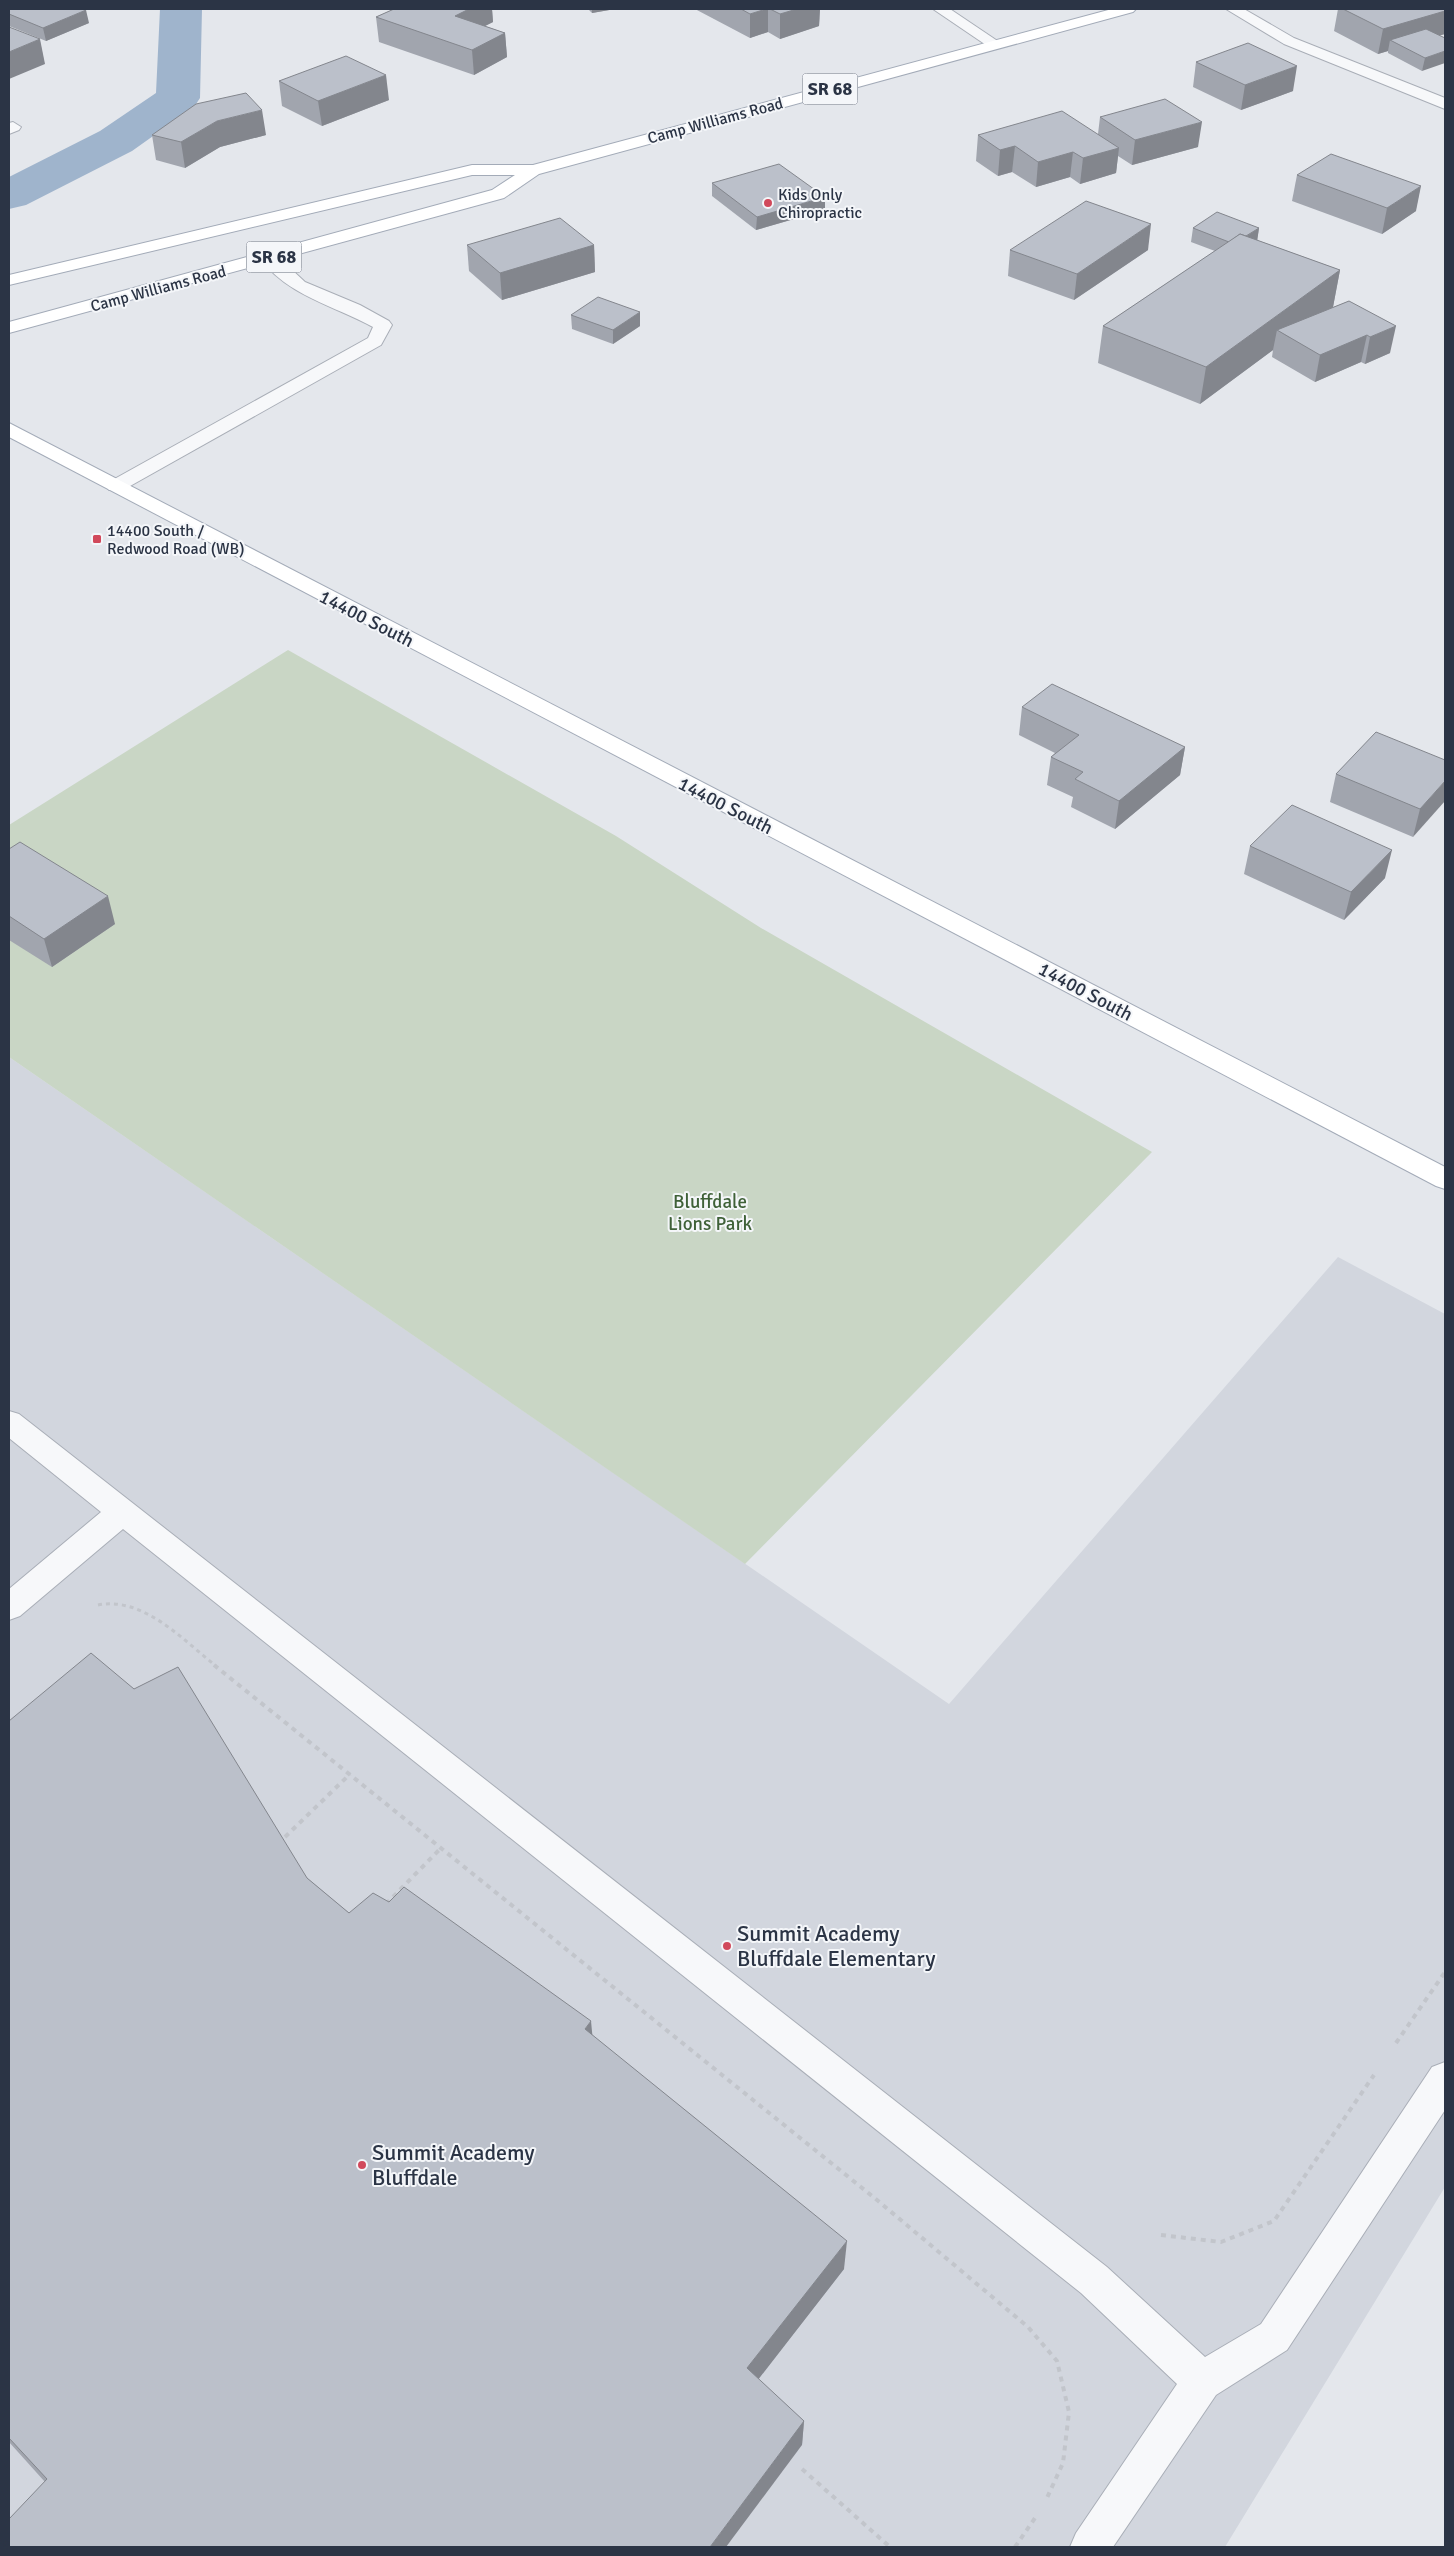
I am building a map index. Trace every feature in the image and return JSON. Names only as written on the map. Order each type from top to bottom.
[{"type":"main road","name":"Camp Williams Road","points":[[9,280],[472,170],[533,170],[1128,9]]},
{"type":"main road","name":"Camp Williams Road","points":[[9,328],[498,194],[533,170]]},
{"type":"main road","name":"14400 South","points":[[9,428],[116,486],[1445,1179]]},
{"type":"street","points":[[940,9],[994,44]]},
{"type":"street","points":[[1234,9],[1289,41],[1445,104]]},
{"type":"street","points":[[116,486],[375,341],[382,325],[354,309],[299,286],[270,258]]},
{"type":"street","points":[[9,1422],[1094,2280],[1202,2381]]},
{"type":"street","points":[[9,1607],[122,1512]]},
{"type":"street","points":[[1090,2547],[1202,2381],[1274,2337],[1445,2078]]},
{"type":"path","points":[[96,1605],[113,1602],[153,1616],[442,1847],[877,2200],[1028,2327],[1057,2361],[1069,2412],[1064,2463],[1043,2507]]},
{"type":"path","points":[[285,1837],[350,1774]]},
{"type":"path","points":[[379,1911],[442,1847]]},
{"type":"path","points":[[1390,2052],[1445,1972]]},
{"type":"path","points":[[1161,2235],[1221,2242],[1274,2221],[1379,2068]]},
{"type":"path","points":[[802,2469],[890,2547]]},
{"type":"path","points":[[1015,2547],[1038,2515]]},
{"type":"shaded area","name":"Summit Academy Bluffdale Elementary","points":[[9,1057],[949,1704],[1338,1257],[1445,1314],[1445,2187],[1225,2547],[9,2547]]},
{"type":"green space","name":"Bluffdale Lions Park","points":[[288,650],[616,836],[761,928],[1152,1152],[745,1564],[9,1057],[9,825]]},
{"type":"building","points":[[9,9],[86,10],[43,28],[9,14]]},
{"type":"building","points":[[394,9],[469,9],[455,16],[505,33],[472,50],[376,17]]},
{"type":"building","points":[[741,9],[766,9],[750,14]]},
{"type":"building","points":[[770,9],[797,9],[780,14]]},
{"type":"building","points":[[1343,9],[1445,9],[1445,11],[1383,29]]},
{"type":"building","points":[[9,27],[40,39],[9,52]]},
{"type":"building","points":[[1426,29],[1445,38],[1445,51],[1425,58],[1390,40]]},
{"type":"building","points":[[1248,43],[1297,66],[1245,85],[1196,62]]},
{"type":"building","points":[[346,56],[386,75],[318,101],[279,81]]},
{"type":"building","points":[[246,93],[262,110],[217,121],[181,142],[152,135],[196,104]]},
{"type":"building","points":[[1165,99],[1202,122],[1135,140],[1100,117]]},
{"type":"building","points":[[1062,111],[1119,148],[1083,158],[1073,152],[1038,162],[1015,146],[1000,150],[978,135]]},
{"type":"building","points":[[1331,154],[1421,186],[1387,208],[1297,175]]},
{"type":"building","points":[[779,164],[825,197],[757,217],[712,183]]},
{"type":"building","points":[[1086,201],[1151,224],[1077,274],[1010,250]]},
{"type":"building","points":[[1217,212],[1259,228],[1246,236],[1240,234],[1229,242],[1193,228]]},
{"type":"building","points":[[560,218],[594,245],[500,273],[467,245]]},
{"type":"building","points":[[1240,234],[1340,270],[1206,367],[1103,326]]},
{"type":"building","points":[[598,297],[640,312],[613,330],[571,315]]},
{"type":"building","points":[[1349,301],[1396,326],[1370,337],[1367,335],[1320,355],[1277,330]]},
{"type":"building","points":[[1052,684],[1185,747],[1119,801],[1075,779],[1083,772],[1051,757],[1079,735],[1022,707]]},
{"type":"building","points":[[1376,732],[1445,760],[1445,781],[1420,809],[1336,774]]},
{"type":"building","points":[[1292,805],[1392,850],[1351,892],[1250,846]]},
{"type":"building","points":[[20,842],[108,896],[44,939],[9,916],[9,849]]},
{"type":"building","name":"Summit Academy Bluffdale","points":[[91,1653],[134,1689],[178,1667],[307,1878],[349,1913],[373,1893],[389,1902],[404,1887],[591,2021],[585,2029],[847,2241],[747,2368],[804,2421],[710,2547],[9,2547],[9,2519],[47,2479],[9,2438],[9,1721]]},
{"type":"waterway","points":[[9,195],[116,141],[178,98],[181,9]]},
{"type":"place","name":"Kids Only Chiropractic","points":[[768,203]]},
{"type":"place","name":"14400 South / Redwood Road (WB)","points":[[97,539]]},
{"type":"place","name":"Summit Academy Bluffdale Elementary","points":[[727,1946]]},
{"type":"place","name":"Summit Academy Bluffdale","points":[[362,2165]]}]
